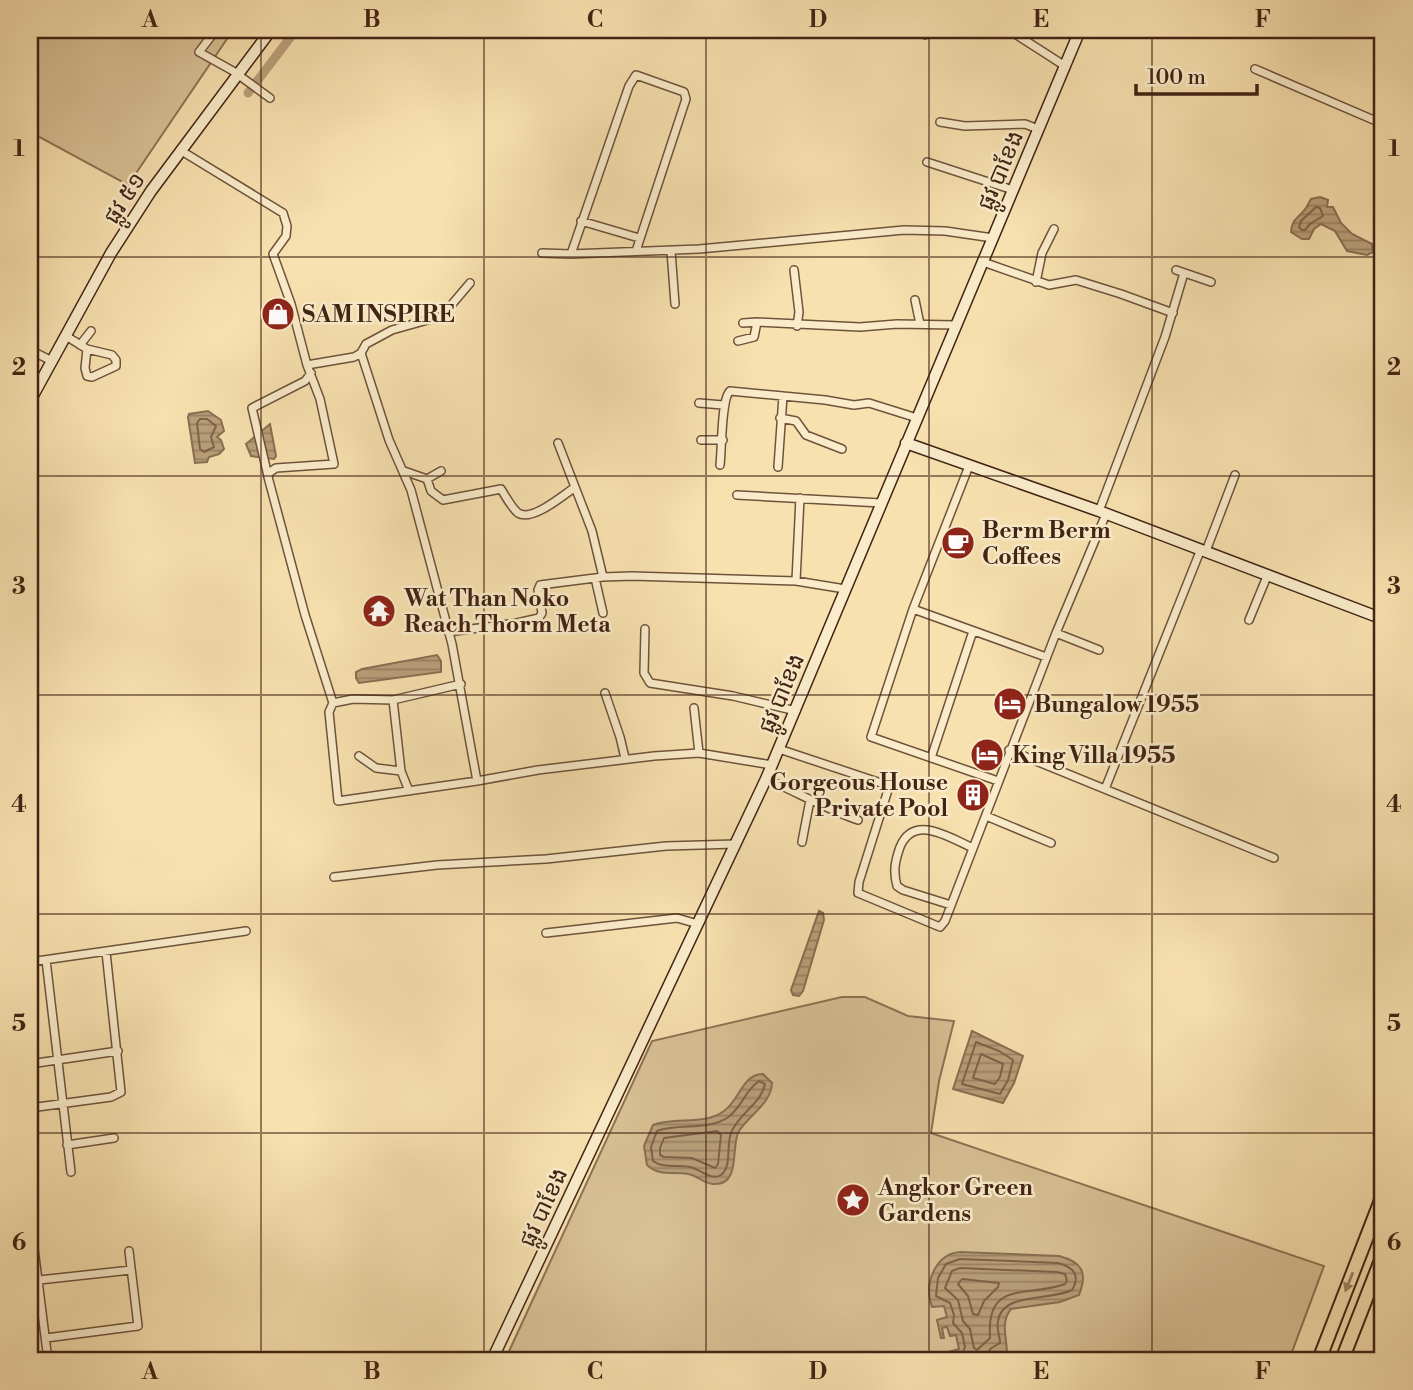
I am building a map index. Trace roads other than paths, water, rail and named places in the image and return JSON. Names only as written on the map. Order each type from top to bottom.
[{"type":"highway","points":[[1318,1360],[1383,1195]]},
{"type":"highway","points":[[1342,1360],[1383,1255]]},
{"type":"street","points":[[216,30],[199,52],[235,72],[270,98]]},
{"type":"street","name":"ផ្លូវ ៥១","points":[[31,396],[46,358],[66,335],[111,253],[235,72],[271,30]]},
{"type":"street","points":[[1009,30],[1065,66]]},
{"type":"street","name":"ផ្លូវ បាខែង","points":[[492,1360],[766,779],[1080,30]]},
{"type":"street","points":[[1376,30],[1383,33]]},
{"type":"street","points":[[1255,69],[1383,124]]},
{"type":"street","points":[[571,254],[629,86],[636,75],[684,92],[687,99],[636,251]]},
{"type":"street","points":[[940,122],[981,126],[1026,124],[1038,129]]},
{"type":"street","points":[[180,150],[283,213],[287,226],[286,236],[273,254],[320,399],[334,464],[276,468],[268,477]]},
{"type":"street","points":[[928,162],[1013,190]]},
{"type":"street","points":[[581,222],[639,238]]},
{"type":"street","points":[[1036,282],[1042,253],[1054,229]]},
{"type":"street","points":[[542,253],[671,251],[904,230],[936,230],[993,238]]},
{"type":"street","points":[[671,251],[676,303]]},
{"type":"street","points":[[983,262],[1049,285],[1076,281],[1121,293],[1173,313]]},
{"type":"street","points":[[793,270],[799,312],[797,326]]},
{"type":"street","points":[[779,749],[888,786],[858,893],[938,927],[945,921],[1103,512],[1173,313],[1180,272],[1210,282]]},
{"type":"street","points":[[309,369],[351,358],[361,352],[366,344],[392,330],[442,316],[470,283]]},
{"type":"street","points":[[915,300],[920,324]]},
{"type":"street","points":[[738,341],[754,337],[757,322]]},
{"type":"street","points":[[743,323],[860,327],[956,325]]},
{"type":"street","points":[[66,335],[84,347],[113,355],[116,366],[92,377],[88,376],[85,368],[84,347],[91,331]]},
{"type":"street","points":[[361,352],[389,440],[404,471],[448,632],[461,684],[477,781]]},
{"type":"street","points":[[30,364],[35,356],[46,358]]},
{"type":"street","points":[[309,369],[305,381],[252,408],[305,615],[333,703],[329,712],[338,801],[625,758],[699,752],[772,765]]},
{"type":"street","points":[[720,465],[723,405],[726,393],[730,391],[853,405],[878,405],[917,418]]},
{"type":"street","points":[[778,467],[783,397]]},
{"type":"street","points":[[699,402],[723,405]]},
{"type":"street","points":[[780,418],[796,421],[806,435],[842,449]]},
{"type":"street","points":[[701,440],[723,440]]},
{"type":"street","points":[[558,443],[592,531],[603,613]]},
{"type":"street","points":[[906,443],[1103,512],[1383,619]]},
{"type":"street","points":[[969,466],[913,609],[870,737],[998,781]]},
{"type":"street","points":[[404,471],[426,480],[431,491],[443,500],[501,489],[514,508],[525,515],[546,507],[574,488]]},
{"type":"street","points":[[426,480],[441,471]]},
{"type":"street","points":[[1105,789],[1235,475]]},
{"type":"street","points":[[737,495],[881,503]]},
{"type":"street","points":[[796,581],[800,498]]},
{"type":"street","points":[[1249,620],[1268,575]]},
{"type":"street","points":[[448,632],[539,618],[542,613],[538,590],[540,585],[599,577],[796,581],[845,589]]},
{"type":"street","points":[[913,609],[1046,657]]},
{"type":"street","points":[[645,629],[645,673],[650,683],[733,696],[796,711]]},
{"type":"street","points":[[931,758],[973,631]]},
{"type":"street","points":[[1056,633],[1099,650]]},
{"type":"street","points":[[333,703],[354,699],[393,700],[461,684]]},
{"type":"street","points":[[605,693],[625,758]]},
{"type":"street","points":[[393,700],[401,771],[409,791]]},
{"type":"street","points":[[694,708],[699,752]]},
{"type":"street","points":[[1009,750],[1275,858]]},
{"type":"street","points":[[359,756],[376,768],[401,771]]},
{"type":"street","points":[[766,779],[858,820]]},
{"type":"street","points":[[802,842],[810,800]]},
{"type":"street","points":[[986,816],[1051,843]]},
{"type":"street","points":[[951,905],[897,886],[894,870],[901,845],[912,832],[924,829],[973,848]]},
{"type":"street","points":[[334,877],[437,865],[546,859],[639,848],[736,844]]},
{"type":"street","points":[[546,933],[677,918],[698,924]]},
{"type":"street","points":[[30,961],[246,931]]},
{"type":"street","points":[[30,1108],[119,1094],[121,1087],[118,1051],[106,952]]},
{"type":"street","points":[[46,960],[71,1172]]},
{"type":"street","points":[[30,1064],[118,1051]]},
{"type":"street","points":[[67,1145],[114,1138]]},
{"type":"street","points":[[30,1217],[34,1280],[48,1360]]},
{"type":"street","points":[[46,1338],[138,1326],[129,1251]]},
{"type":"street","points":[[34,1280],[131,1270]]},
{"type":"water","points":[[1320,197],[1328,200],[1327,207],[1333,207],[1341,223],[1352,234],[1372,244],[1373,252],[1367,255],[1347,251],[1335,231],[1321,224],[1314,229],[1309,239],[1302,239],[1291,232],[1294,221],[1311,199]]},
{"type":"water","points":[[208,411],[221,420],[224,431],[217,437],[224,449],[209,457],[207,462],[195,463],[188,417],[189,414]]},
{"type":"water","points":[[270,424],[276,456],[274,459],[251,456],[246,444]]},
{"type":"water","points":[[437,655],[441,661],[441,672],[359,683],[356,678],[356,672],[362,669]]},
{"type":"water","points":[[819,911],[823,913],[824,920],[803,991],[799,996],[793,995],[791,990]]},
{"type":"water","points":[[972,1031],[1023,1056],[1014,1083],[1003,1103],[953,1089]]},
{"type":"water","points":[[763,1074],[772,1083],[771,1090],[764,1103],[739,1131],[734,1164],[728,1179],[722,1183],[710,1184],[691,1175],[662,1172],[647,1165],[644,1146],[653,1125],[716,1116],[729,1106],[750,1078]]},
{"type":"water","points":[[960,1252],[1059,1256],[1073,1261],[1081,1269],[1082,1287],[1079,1295],[1060,1302],[1011,1309],[1005,1325],[1007,1354],[996,1352],[994,1360],[955,1360],[951,1356],[949,1358],[948,1352],[959,1349],[956,1335],[950,1336],[947,1327],[942,1328],[944,1338],[941,1338],[937,1320],[947,1317],[944,1306],[932,1307],[929,1289],[930,1280],[938,1264],[951,1254]]},
{"type":"waterway","points":[[248,93],[296,30]]},
{"type":"place","name":"SAM INSPIRE","points":[[278,314]]},
{"type":"place","name":"Berm Berm Coffees","points":[[958,543]]},
{"type":"place","name":"Wat Than Noko Reach Thorm Meta","points":[[379,611]]},
{"type":"place","name":"Bungalow 1955","points":[[1010,704]]},
{"type":"place","name":"King Villa 1955","points":[[987,755]]},
{"type":"place","name":"Gorgeous House Private Pool","points":[[973,795]]},
{"type":"place","name":"Angkor Green Gardens","points":[[853,1200]]}]
